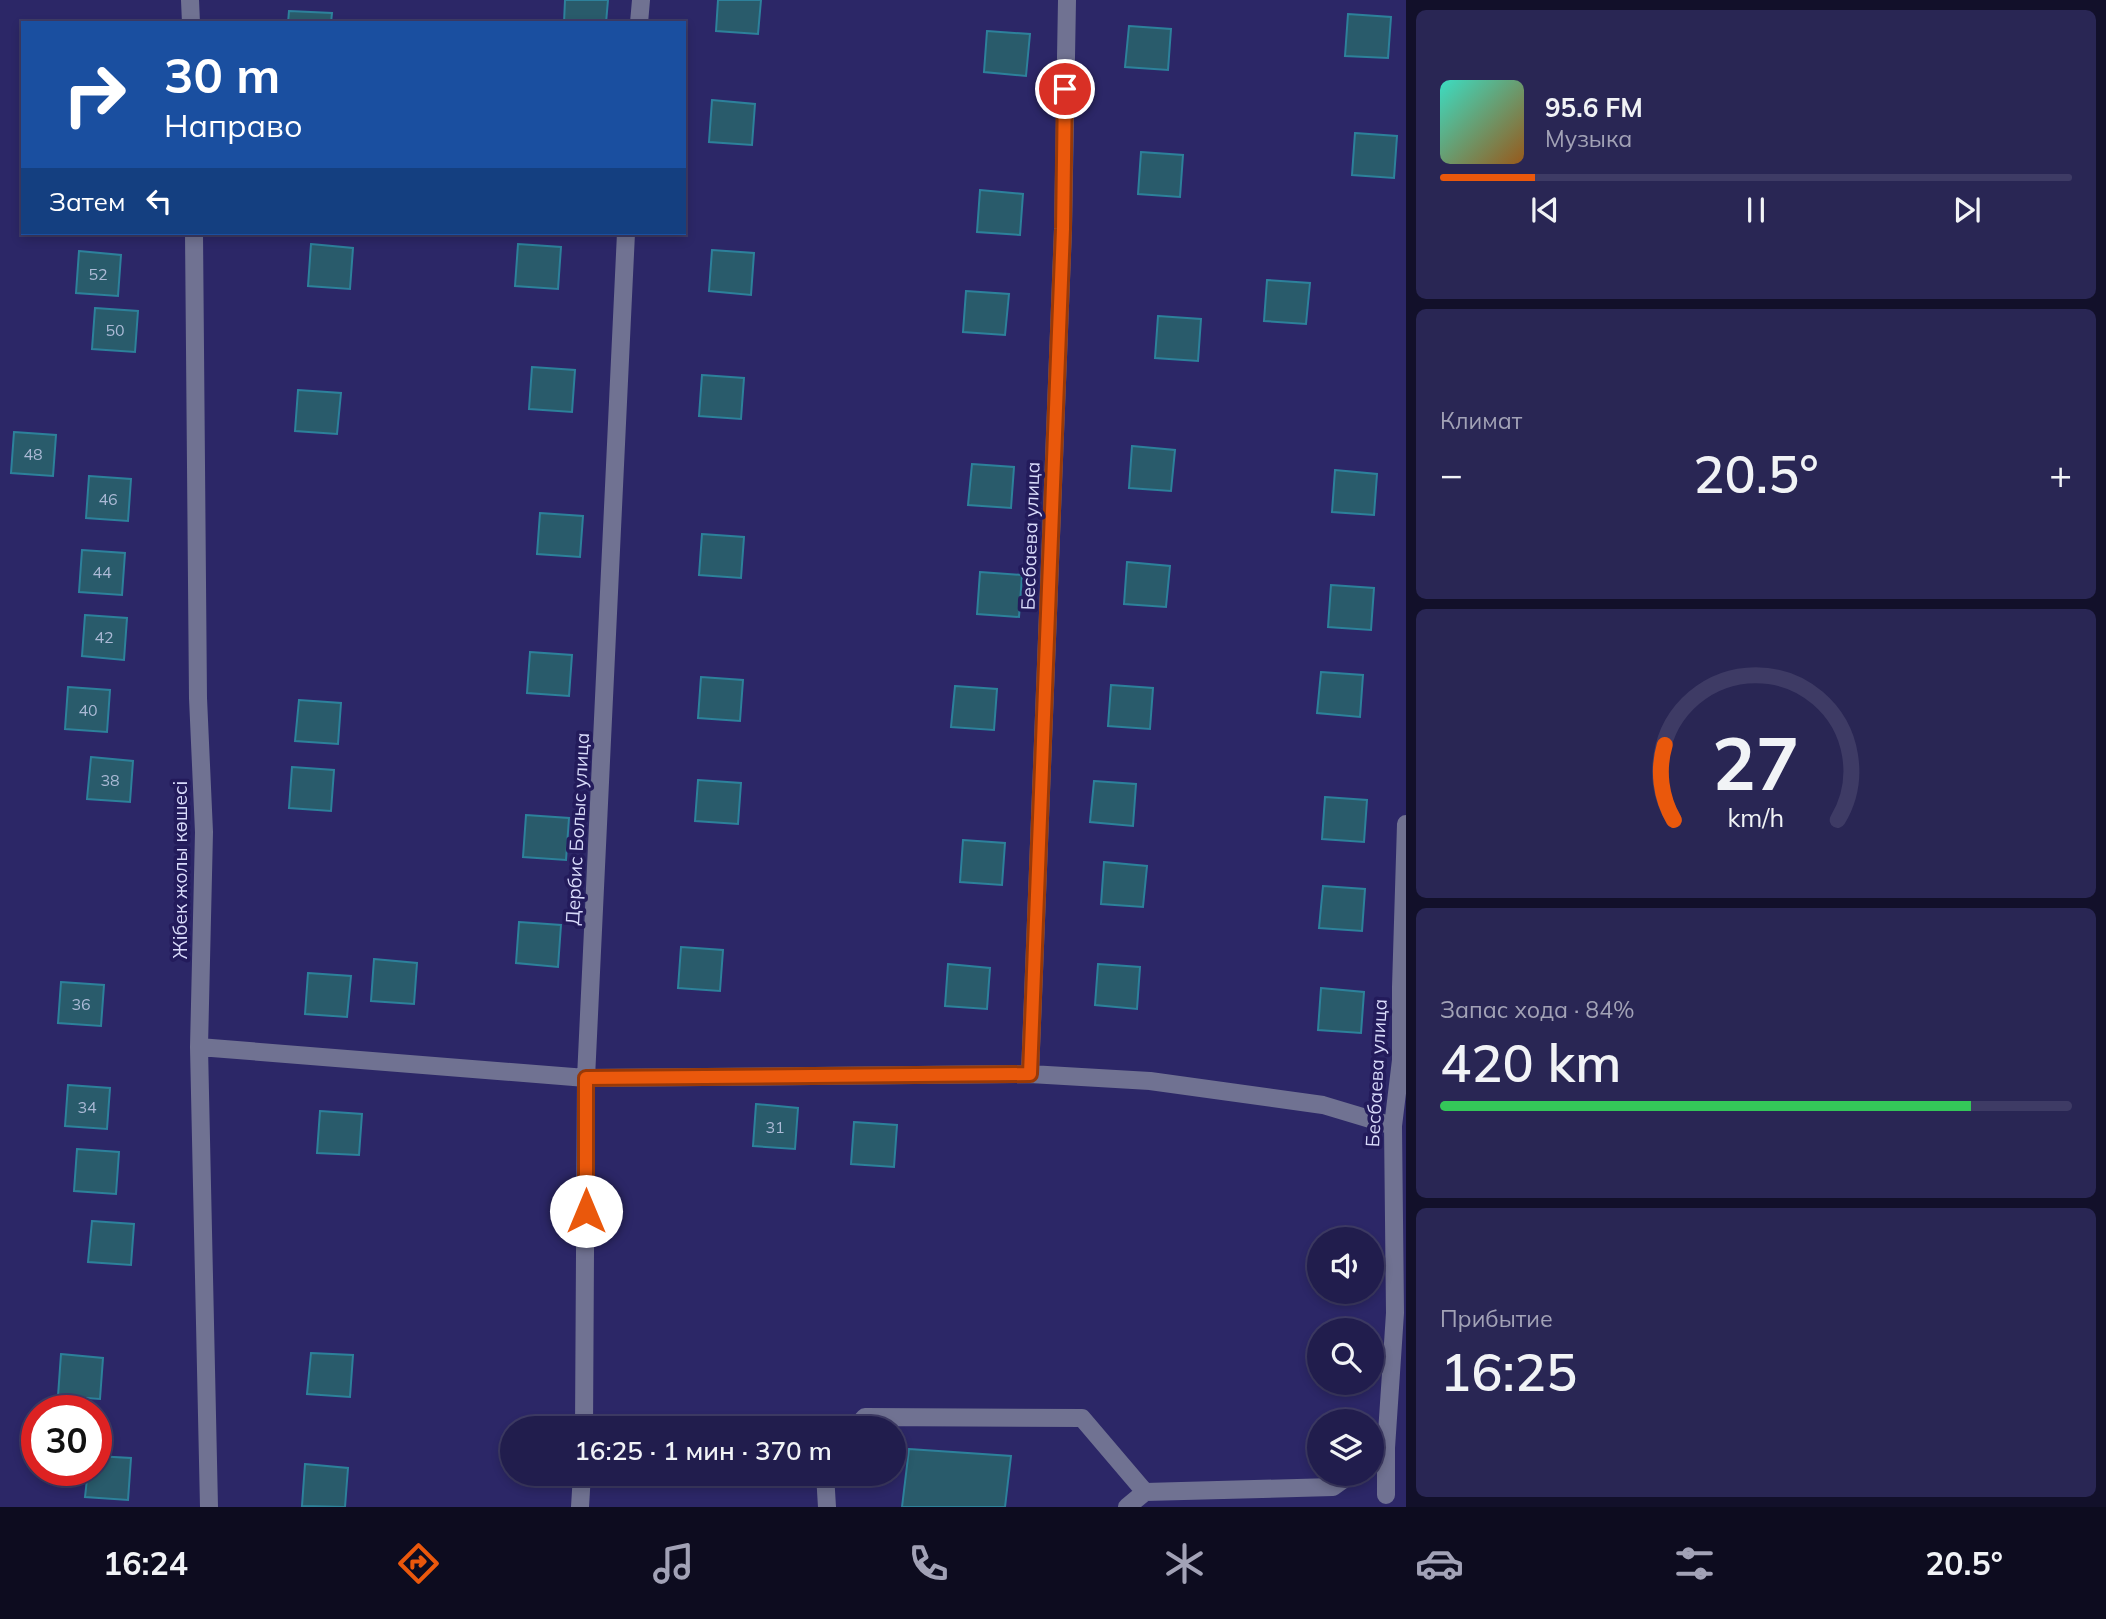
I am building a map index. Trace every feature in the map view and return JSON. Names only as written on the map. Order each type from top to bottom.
[{"type":"street","points":[[190,0],[191,21]]},
{"type":"street","points":[[639,21],[641,0]]},
{"type":"street","name":"Бесбаева улица","points":[[1030,1074],[1063,229],[1067,0]]},
{"type":"street","name":"Жібек жолы көшесі","points":[[194,235],[198,698],[204,832],[199,1047],[209,1507]]},
{"type":"street","name":"Дербис Болыс улица","points":[[584,1416],[586,1078],[626,235]]},
{"type":"street","name":"Бесбаева улица","points":[[1384,1417],[1398,1317],[1393,1126],[1401,1060],[1406,824]]},
{"type":"street","points":[[199,1047],[586,1078],[1030,1074],[1150,1081],[1323,1105],[1393,1126]]},
{"type":"street","points":[[906,1417],[1082,1418],[1145,1492]]},
{"type":"street","name":"Бесбаева улица","points":[[1384,1483],[1386,1495]]},
{"type":"street","points":[[580,1507],[581,1486]]},
{"type":"street","points":[[826,1486],[827,1507]]},
{"type":"street","points":[[1127,1507],[1145,1492],[1333,1486]]},
{"type":"building","points":[[565,0],[608,0],[606,21],[564,21]]},
{"type":"building","points":[[718,0],[761,0],[758,34],[716,31]]},
{"type":"building","points":[[289,11],[332,13],[331,21],[288,21]]},
{"type":"building","points":[[1348,14],[1391,17],[1388,58],[1345,56]]},
{"type":"building","points":[[1129,26],[1171,29],[1168,70],[1125,67]]},
{"type":"building","points":[[987,31],[1030,34],[1026,76],[984,72]]},
{"type":"building","points":[[712,100],[755,104],[752,145],[709,142]]},
{"type":"building","points":[[1355,133],[1397,136],[1394,178],[1352,175]]},
{"type":"building","points":[[1141,152],[1183,155],[1180,197],[1138,194]]},
{"type":"building","points":[[980,190],[1023,194],[1020,235],[977,232]]},
{"type":"building","points":[[311,244],[353,248],[350,289],[308,286]]},
{"type":"building","points":[[518,244],[561,247],[558,289],[515,286]]},
{"type":"building","points":[[712,250],[754,253],[751,295],[709,291]]},
{"type":"building","points":[[79,251],[121,255],[118,296],[76,293]]},
{"type":"building","points":[[1267,280],[1310,283],[1306,324],[1264,321]]},
{"type":"building","points":[[966,291],[1009,294],[1005,335],[963,332]]},
{"type":"building","points":[[95,308],[138,311],[135,352],[92,349]]},
{"type":"building","points":[[1158,316],[1201,319],[1198,361],[1155,358]]},
{"type":"building","points":[[532,367],[575,370],[572,412],[529,409]]},
{"type":"building","points":[[702,375],[744,378],[741,419],[699,416]]},
{"type":"building","points":[[298,390],[341,393],[337,434],[295,431]]},
{"type":"building","points":[[14,432],[56,435],[53,476],[11,473]]},
{"type":"building","points":[[1132,446],[1175,450],[1171,491],[1129,488]]},
{"type":"building","points":[[972,464],[1014,467],[1011,508],[968,505]]},
{"type":"building","points":[[1335,470],[1377,474],[1374,515],[1332,512]]},
{"type":"building","points":[[89,476],[131,479],[128,521],[86,518]]},
{"type":"building","points":[[540,513],[583,516],[580,557],[537,554]]},
{"type":"building","points":[[702,534],[744,537],[741,578],[699,575]]},
{"type":"building","points":[[82,550],[125,553],[122,595],[79,592]]},
{"type":"building","points":[[1127,562],[1170,566],[1166,607],[1124,604]]},
{"type":"building","points":[[980,572],[1022,575],[1019,617],[977,614]]},
{"type":"building","points":[[1331,585],[1374,588],[1371,630],[1328,627]]},
{"type":"building","points":[[85,615],[127,618],[124,660],[82,656]]},
{"type":"building","points":[[530,652],[572,655],[569,696],[527,693]]},
{"type":"building","points":[[1321,672],[1363,675],[1360,717],[1317,713]]},
{"type":"building","points":[[701,677],[743,680],[740,721],[698,718]]},
{"type":"building","points":[[1111,685],[1153,688],[1150,729],[1108,726]]},
{"type":"building","points":[[955,686],[997,689],[994,730],[951,727]]},
{"type":"building","points":[[68,687],[110,690],[107,732],[65,729]]},
{"type":"building","points":[[299,700],[341,703],[338,744],[295,741]]},
{"type":"building","points":[[91,757],[133,761],[130,802],[87,799]]},
{"type":"building","points":[[292,767],[334,770],[331,811],[289,808]]},
{"type":"building","points":[[698,780],[741,783],[738,824],[695,821]]},
{"type":"building","points":[[1094,781],[1136,784],[1133,826],[1090,822]]},
{"type":"building","points":[[1325,797],[1367,800],[1364,842],[1322,839]]},
{"type":"building","points":[[526,815],[569,818],[566,860],[523,857]]},
{"type":"building","points":[[963,840],[1005,843],[1002,885],[960,882]]},
{"type":"building","points":[[1104,862],[1147,866],[1143,907],[1101,904]]},
{"type":"building","points":[[1323,886],[1365,889],[1362,931],[1319,928]]},
{"type":"building","points":[[519,922],[561,925],[558,967],[516,963]]},
{"type":"building","points":[[681,947],[723,950],[720,991],[678,988]]},
{"type":"building","points":[[374,959],[417,963],[414,1004],[371,1001]]},
{"type":"building","points":[[948,964],[990,968],[987,1009],[945,1006]]},
{"type":"building","points":[[1098,964],[1140,967],[1137,1009],[1095,1005]]},
{"type":"building","points":[[308,973],[351,976],[347,1017],[305,1014]]},
{"type":"building","points":[[61,982],[104,985],[101,1026],[58,1023]]},
{"type":"building","points":[[1321,988],[1364,992],[1361,1033],[1318,1030]]},
{"type":"building","points":[[68,1085],[110,1088],[107,1129],[65,1126]]},
{"type":"building","points":[[756,1104],[798,1108],[795,1149],[753,1146]]},
{"type":"building","points":[[320,1111],[362,1114],[359,1155],[317,1153]]},
{"type":"building","points":[[854,1122],[897,1125],[894,1167],[851,1164]]},
{"type":"building","points":[[77,1149],[119,1152],[116,1194],[74,1191]]},
{"type":"building","points":[[92,1221],[134,1224],[131,1265],[88,1262]]},
{"type":"building","points":[[311,1353],[353,1355],[350,1397],[307,1394]]},
{"type":"building","points":[[61,1354],[103,1358],[100,1395],[58,1395]]},
{"type":"building","points":[[909,1449],[1011,1456],[1005,1507],[902,1507]]},
{"type":"building","points":[[112,1457],[131,1458],[128,1500],[85,1497],[86,1486],[112,1486]]},
{"type":"building","points":[[305,1464],[348,1468],[345,1507],[302,1506]]},
{"type":"route","points":[[586,1211],[586,1078],[1030,1074],[1063,229],[1065,89]]}]
